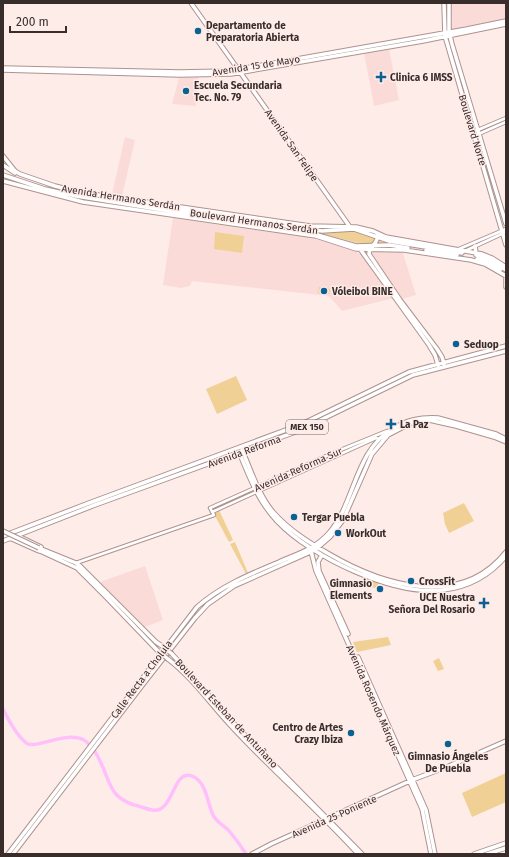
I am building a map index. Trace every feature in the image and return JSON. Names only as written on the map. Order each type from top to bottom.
[{"type":"main road","name":"Avenida San Felipe","points":[[189,3],[349,228]]},
{"type":"main road","name":"Boulevard Norte","points":[[444,3],[445,35],[506,240]]},
{"type":"main road","name":"Boulevard Norte","points":[[449,3],[450,34],[506,224]]},
{"type":"main road","name":"Avenida 15 de Mayo","points":[[450,34],[506,20]]},
{"type":"main road","name":"Avenida 15 de Mayo","points":[[4,69],[213,75],[506,24]]},
{"type":"main road","points":[[227,71],[230,68],[230,65]]},
{"type":"main road","name":"Avenida 15 de Mayo","points":[[4,69],[180,72],[238,71]]},
{"type":"main road","points":[[3,156],[15,172],[26,178]]},
{"type":"main road","points":[[3,165],[26,178]]},
{"type":"main road","points":[[10,165],[12,171]]},
{"type":"main road","name":"Boulevard Hermanos Serdán","points":[[3,175],[45,189],[100,203],[232,218],[322,231],[349,228],[378,235],[393,242],[459,253],[489,260],[506,270]]},
{"type":"main road","points":[[12,177],[21,186]]},
{"type":"main road","name":"Avenida Hermanos Serdán","points":[[26,178],[54,187],[100,196],[181,216],[316,236],[351,248],[407,249]]},
{"type":"main road","name":"Avenida Hermanos Serdán","points":[[3,181],[77,201],[100,203]]},
{"type":"main road","points":[[67,194],[77,201]]},
{"type":"main road","name":"Avenida Hermanos Serdán","points":[[113,204],[155,209],[199,210],[310,226],[349,228]]},
{"type":"main road","points":[[181,216],[199,210]]},
{"type":"main road","name":"Boulevard Hermanos Serdán","points":[[192,213],[321,235],[356,246],[389,245],[407,249],[459,253],[483,261],[500,270]]},
{"type":"main road","points":[[220,213],[232,218]]},
{"type":"main road","points":[[245,216],[256,222]]},
{"type":"main road","points":[[266,219],[270,224]]},
{"type":"main road","points":[[336,230],[332,234],[335,240],[340,244]]},
{"type":"main road","name":"Boulevard Norte","points":[[504,231],[506,245]]},
{"type":"main road","points":[[378,235],[377,240],[374,246],[370,249],[369,254],[375,266],[429,345],[435,355],[438,366]]},
{"type":"main road","points":[[356,246],[375,266],[437,349],[444,365]]},
{"type":"main road","points":[[475,246],[476,253]]},
{"type":"main road","points":[[459,253],[476,253],[492,258],[506,267]]},
{"type":"main road","points":[[459,253],[485,264],[506,277],[506,287]]},
{"type":"main road","name":"Avenida Reforma","points":[[3,542],[240,450],[302,424],[401,375],[429,366],[444,365],[474,357],[506,346]]},
{"type":"main road","name":"Avenida Reforma","points":[[474,357],[506,351]]},
{"type":"main road","points":[[429,366],[435,355]]},
{"type":"main road","name":"Avenida Reforma","points":[[3,536],[89,503],[298,431],[403,379],[438,366]]},
{"type":"main road","points":[[322,543],[338,521],[364,461],[379,439],[388,431],[409,420],[429,417],[438,418],[496,434],[506,439]]},
{"type":"main road","points":[[314,549],[334,533],[343,520],[367,463],[374,451],[388,435],[397,429],[411,423],[428,420],[456,426],[506,442]]},
{"type":"main road","points":[[240,450],[265,507],[277,522],[292,535],[314,549],[371,575],[396,582],[427,587],[449,586],[488,570],[506,552]]},
{"type":"main road","points":[[257,489],[267,504],[281,520],[309,542],[314,549]]},
{"type":"main road","points":[[3,531],[12,533]]},
{"type":"main road","name":"Boulevard Esteban de Antuñano","points":[[3,531],[39,549],[76,563],[87,572],[156,642],[172,654],[237,727],[358,854]]},
{"type":"main road","points":[[18,536],[46,552]]},
{"type":"main road","points":[[10,539],[41,552],[46,552]]},
{"type":"main road","points":[[309,542],[322,543]]},
{"type":"main road","name":"Avenida Rosendo Márquez","points":[[322,543],[323,553],[318,562],[319,571],[412,781],[422,809],[431,854]]},
{"type":"main road","name":"Avenida Rosendo Márquez","points":[[314,549],[313,560],[316,571],[426,810],[435,854]]},
{"type":"main road","name":"Calle Recta a Cholula","points":[[8,854],[195,618],[208,604],[234,586],[307,554],[314,549]]},
{"type":"main road","name":"Calle Recta a Cholula","points":[[96,742],[197,607],[227,586],[314,549]]},
{"type":"main road","name":"Boulevard Esteban de Antuñano","points":[[46,552],[76,568],[158,651],[181,670],[233,728],[362,854]]},
{"type":"main road","points":[[323,553],[352,571],[380,581],[408,588],[431,591],[459,587],[478,579],[490,571],[506,556]]},
{"type":"main road","points":[[307,554],[313,560]]},
{"type":"main road","name":"Avenida 25 Poniente","points":[[254,854],[412,781],[505,741]]},
{"type":"main road","name":"Calle Recta a Cholula","points":[[13,854],[89,751]]},
{"type":"main road","points":[[474,854],[506,844]]},
{"type":"main road","points":[[478,854],[506,844]]},
{"type":"main road","points":[[487,854],[506,849]]},
{"type":"main road","points":[[491,854],[506,849]]},
{"type":"street","points":[[474,134],[506,118]]},
{"type":"street","points":[[478,132],[506,122]]},
{"type":"street","points":[[459,253],[504,231]]},
{"type":"street","points":[[459,253],[504,231]]},
{"type":"street","name":"Avenida Reforma Sur","points":[[379,439],[376,438],[257,489],[210,508],[212,512],[257,489],[333,453],[388,431]]},
{"type":"street","points":[[76,563],[214,515],[212,512]]},
{"type":"shaded area","points":[[451,3],[506,3],[506,19],[452,31]]},
{"type":"shaded area","name":"Clinica 6 IMSS","points":[[389,49],[399,100],[374,106],[364,53]]},
{"type":"shaded area","name":"Escuela Secundaria Tec. No. 79","points":[[198,77],[196,106],[172,104],[179,78]]},
{"type":"shaded area","points":[[125,137],[135,140],[122,196],[112,194]]},
{"type":"shaded area","points":[[173,218],[305,237],[323,241],[362,254],[394,298],[342,311],[329,296],[192,281],[190,286],[181,288],[163,285]]},
{"type":"shaded area","points":[[354,231],[392,243],[358,243],[324,234],[324,232]]},
{"type":"shaded area","points":[[215,232],[244,236],[242,253],[214,249]]},
{"type":"shaded area","points":[[372,249],[402,250],[416,295],[402,299],[372,253]]},
{"type":"shaded area","name":"Vóleibol BINE","points":[[319,287],[330,289],[329,294],[318,293]]},
{"type":"shaded area","points":[[236,376],[247,400],[217,414],[206,389]]},
{"type":"shaded area","points":[[464,503],[474,521],[449,533],[445,524],[443,513]]},
{"type":"shaded area","points":[[219,510],[233,540],[229,542],[213,512]]},
{"type":"shaded area","points":[[235,542],[248,573],[246,574],[230,544]]},
{"type":"shaded area","points":[[145,566],[163,620],[145,627],[100,582]]},
{"type":"shaded area","points":[[370,579],[379,581],[375,588],[370,587],[368,582]]},
{"type":"shaded area","points":[[388,637],[391,645],[357,652],[353,642]]},
{"type":"shaded area","points":[[439,658],[444,669],[438,671],[433,661]]},
{"type":"shaded area","points":[[506,773],[506,802],[472,817],[462,793]]},
{"type":"waterway","points":[[3,709],[17,733],[28,744],[33,745],[69,737],[84,740],[98,756],[114,792],[122,799],[134,805],[152,810],[159,809],[165,805],[180,779],[185,776],[192,776],[197,779],[204,788],[214,817],[230,832],[246,854]]},
{"type":"place","name":"Departamento de Preparatoria Abierta","points":[[198,31]]},
{"type":"place","name":"Clinica 6 IMSS","points":[[381,77]]},
{"type":"place","name":"Escuela Secundaria Tec. No. 79","points":[[186,91]]},
{"type":"place","name":"Vóleibol BINE","points":[[324,291]]},
{"type":"place","name":"Seduop","points":[[456,344]]},
{"type":"place","name":"La Paz","points":[[391,424]]},
{"type":"place","name":"Tergar Puebla","points":[[294,517]]},
{"type":"place","name":"WorkOut","points":[[338,533]]},
{"type":"place","name":"CrossFit","points":[[411,581]]},
{"type":"place","name":"Gimnasio Elements","points":[[380,589]]},
{"type":"place","name":"UCE Nuestra Señora Del Rosario","points":[[484,603]]},
{"type":"place","name":"Centro de Artes Crazy Ibiza","points":[[351,733]]},
{"type":"place","name":"Gimnasio Ángeles De Puebla","points":[[448,744]]}]
